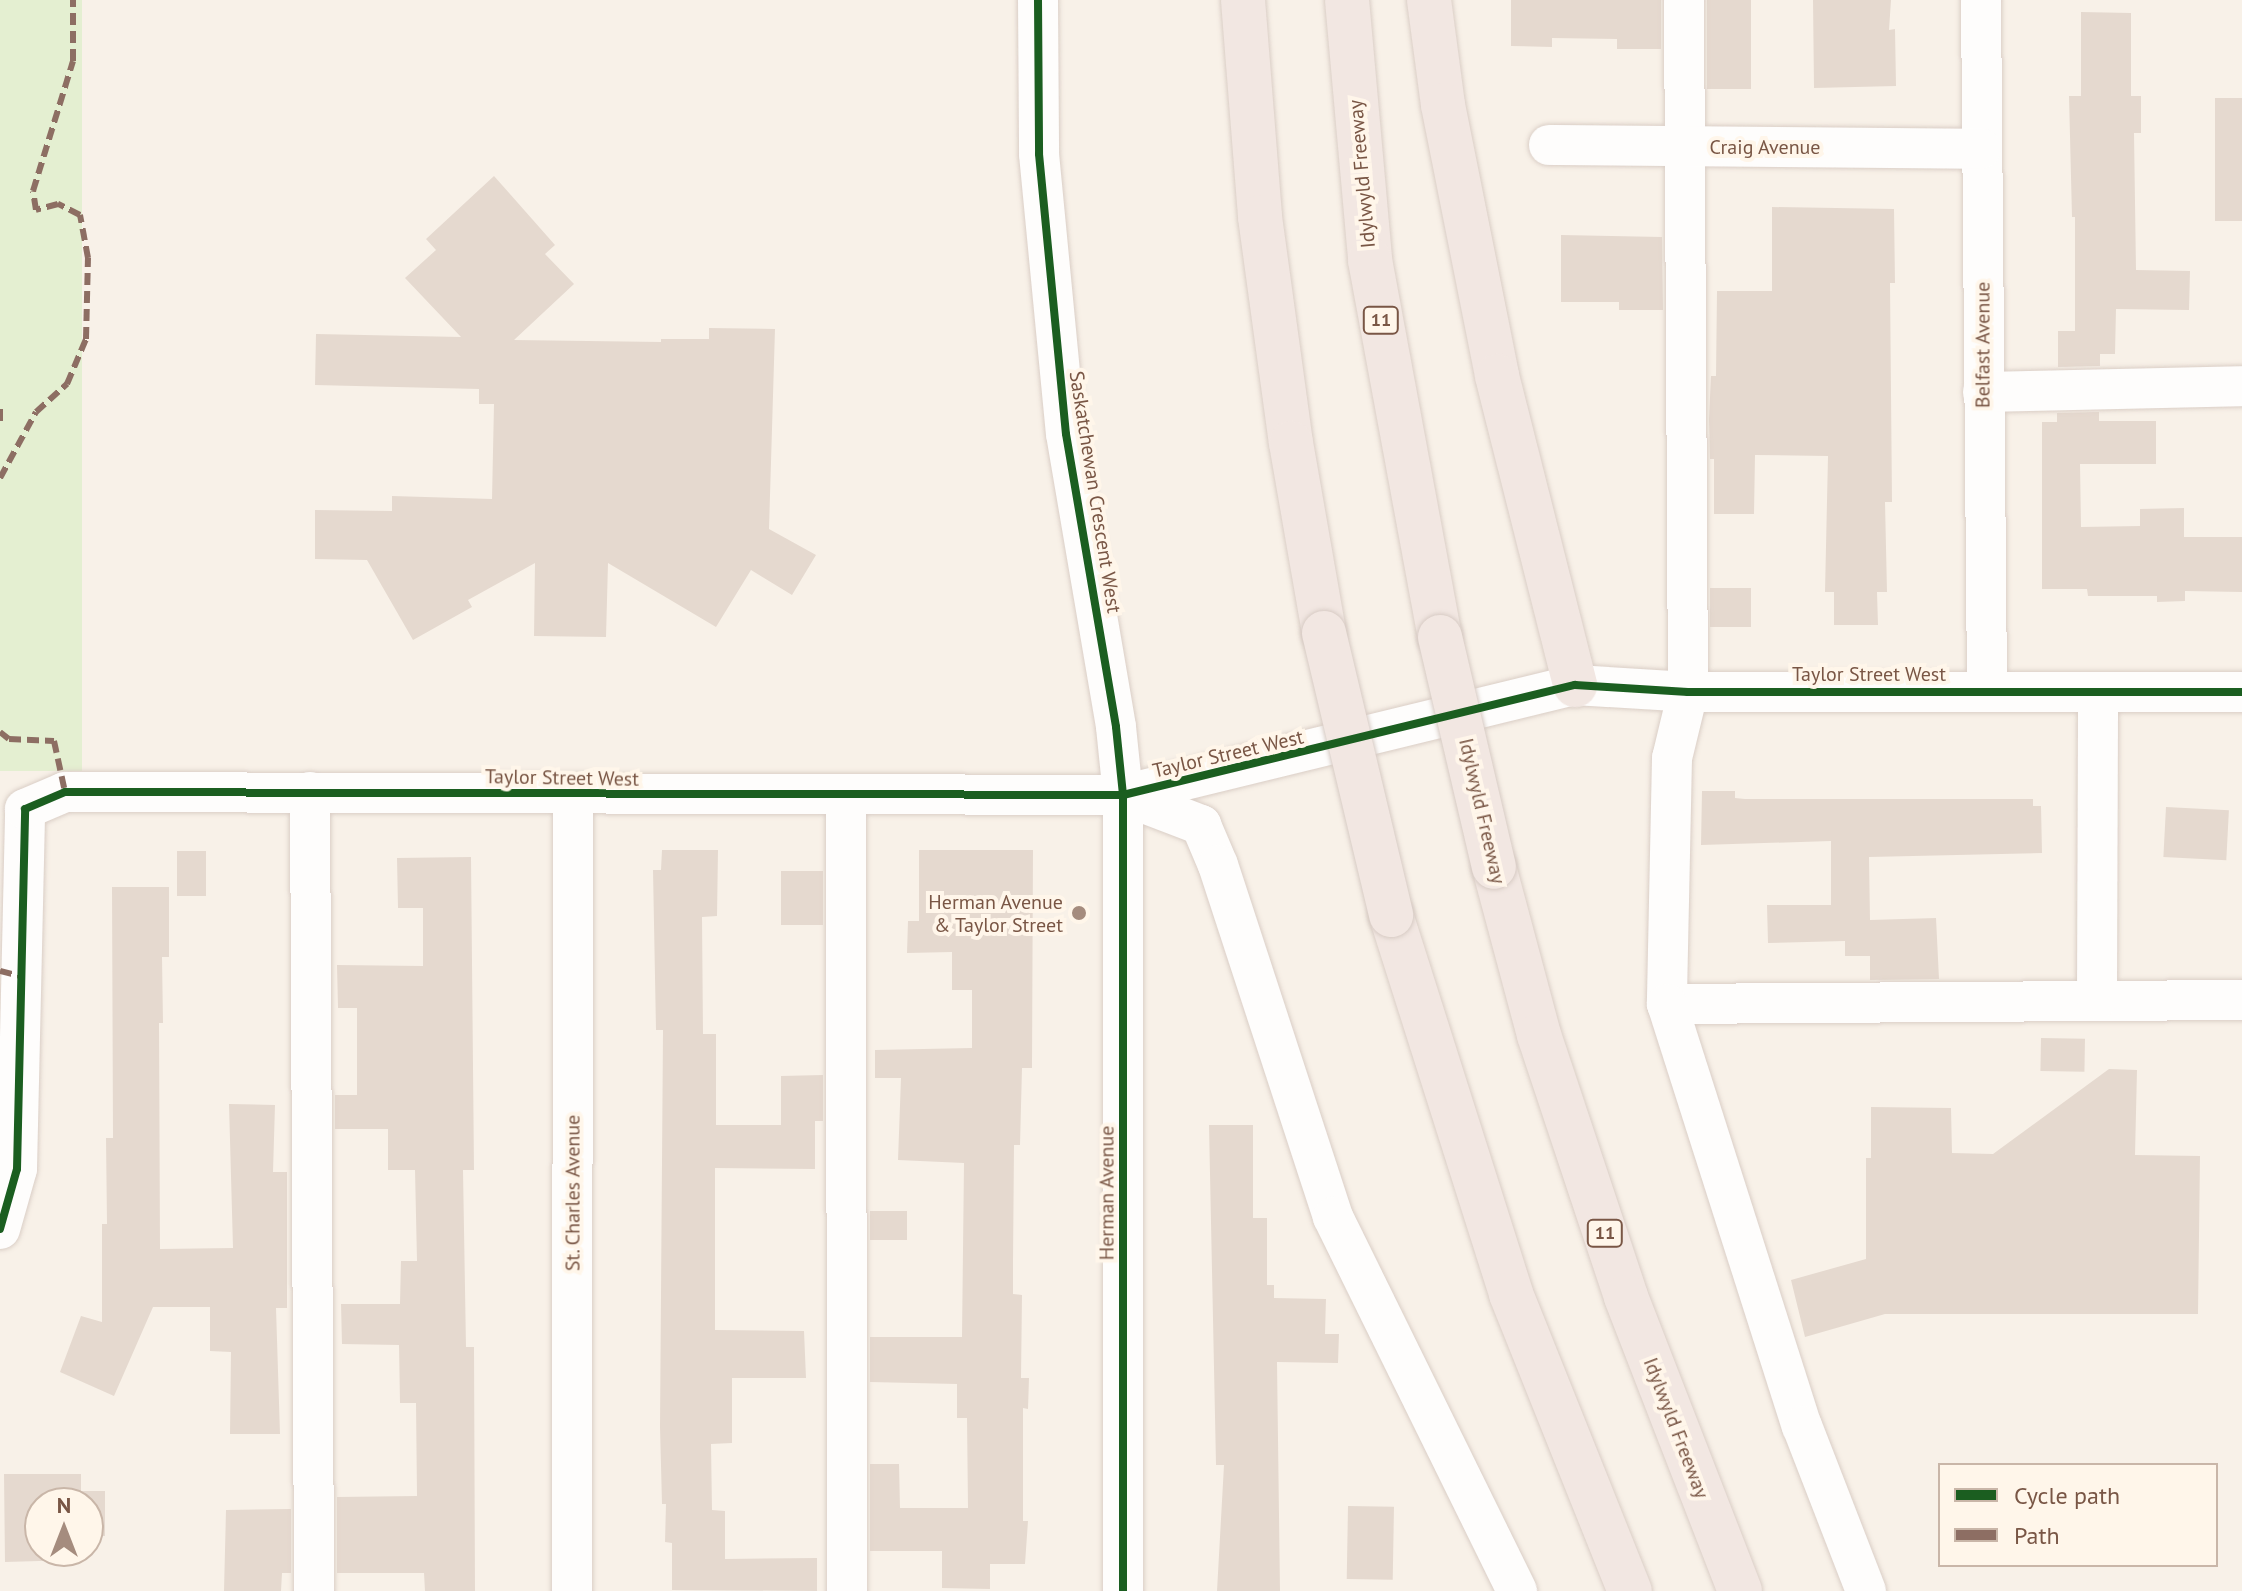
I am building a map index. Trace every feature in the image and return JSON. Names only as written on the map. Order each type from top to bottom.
[{"type":"highway","points":[[1243,0],[1260,217],[1291,443],[1324,633],[1391,915],[1511,1294],[1630,1591]]},
{"type":"highway","name":"Idylwyld Freeway","points":[[1347,0],[1370,260],[1440,637],[1494,867],[1539,1035],[1621,1282],[1740,1591]]},
{"type":"highway","points":[[1429,0],[1443,105],[1497,376],[1575,685]]},
{"type":"street","name":"Saskatchewan Crescent West","points":[[1038,0],[1039,154],[1066,434],[1116,727],[1123,795]]},
{"type":"street","points":[[1684,0],[1688,692],[1672,758],[1667,1004],[1802,1426],[1866,1591]]},
{"type":"street","name":"Belfast Avenue","points":[[1981,0],[1987,689]]},
{"type":"street","name":"Craig Avenue","points":[[1549,145],[1981,149]]},
{"type":"street","points":[[1983,392],[2242,386]]},
{"type":"street","name":"Taylor Street West","points":[[0,1229],[17,1169],[25,809],[65,792],[846,797],[1123,795],[1575,685],[1688,692],[1987,689],[2242,692]]},
{"type":"street","points":[[2097,999],[2098,692]]},
{"type":"street","points":[[310,792],[314,1591]]},
{"type":"street","name":"St. Charles Avenue","points":[[572,1591],[573,795]]},
{"type":"street","name":"Herman Avenue","points":[[1123,795],[1123,1591]]},
{"type":"street","points":[[1123,795],[1201,825],[1218,865],[1333,1217],[1517,1591]]},
{"type":"street","points":[[846,797],[847,1591]]},
{"type":"street","points":[[1667,1004],[2242,1000]]},
{"type":"green space","points":[[0,0],[82,0],[82,771],[0,771]]},
{"type":"building","points":[[1511,0],[1661,0],[1661,49],[1617,49],[1617,39],[1552,38],[1552,47],[1511,46]]},
{"type":"building","points":[[1707,0],[1751,0],[1751,89],[1707,89]]},
{"type":"building","points":[[1813,0],[1891,0],[1889,30],[1895,29],[1896,86],[1814,88]]},
{"type":"building","points":[[2081,12],[2131,13],[2131,96],[2141,96],[2141,133],[2134,133],[2136,270],[2190,271],[2189,310],[2116,309],[2115,354],[2100,354],[2100,366],[2058,367],[2058,331],[2075,331],[2075,217],[2072,217],[2069,96],[2081,96]]},
{"type":"building","points":[[2215,98],[2242,98],[2242,221],[2215,221]]},
{"type":"building","points":[[494,176],[555,245],[545,254],[574,284],[514,340],[661,342],[661,339],[709,339],[709,328],[775,329],[769,529],[816,555],[792,595],[751,570],[716,627],[608,563],[606,637],[534,636],[535,563],[468,600],[472,607],[413,640],[367,560],[315,559],[315,510],[392,511],[392,496],[492,499],[494,404],[479,404],[479,389],[315,385],[316,334],[461,337],[405,278],[436,250],[426,239]]},
{"type":"building","points":[[1772,207],[1894,209],[1895,283],[1890,283],[1892,502],[1885,502],[1887,592],[1877,592],[1878,625],[1834,625],[1834,592],[1825,592],[1828,456],[1755,455],[1754,514],[1714,514],[1714,459],[1710,459],[1709,419],[1711,376],[1716,376],[1717,291],[1772,291]]},
{"type":"building","points":[[1561,235],[1662,237],[1663,310],[1619,310],[1619,302],[1561,302]]},
{"type":"building","points":[[2099,412],[2099,421],[2156,421],[2156,464],[2080,464],[2081,527],[2140,526],[2140,509],[2184,508],[2184,537],[2242,537],[2242,592],[2185,591],[2185,601],[2157,602],[2157,596],[2088,596],[2087,589],[2042,589],[2042,422],[2057,422],[2057,413]]},
{"type":"building","points":[[1710,588],[1751,588],[1751,627],[1710,627]]},
{"type":"building","points":[[1702,791],[1735,791],[1735,798],[1745,799],[2033,799],[2033,806],[2041,806],[2042,853],[1869,857],[1870,920],[1936,918],[1939,979],[1870,980],[1870,956],[1845,956],[1845,941],[1768,943],[1767,905],[1831,905],[1831,841],[1701,845]]},
{"type":"building","points":[[2166,807],[2229,810],[2226,860],[2163,857]]},
{"type":"building","points":[[662,850],[718,850],[717,916],[702,917],[703,1034],[716,1034],[716,1125],[781,1125],[781,1076],[823,1075],[823,1121],[815,1121],[815,1169],[715,1168],[715,1330],[804,1331],[806,1378],[732,1378],[732,1443],[711,1444],[712,1510],[725,1511],[725,1559],[817,1558],[817,1591],[672,1590],[672,1543],[665,1542],[666,1504],[662,1504],[660,1427],[663,1030],[656,1030],[653,870],[661,870]]},
{"type":"building","points":[[919,850],[1033,850],[1032,1068],[1022,1068],[1020,1145],[1014,1145],[1013,1262],[1013,1294],[1022,1295],[1021,1378],[1029,1378],[1028,1409],[1023,1408],[1023,1521],[1028,1521],[1025,1564],[990,1564],[990,1589],[942,1588],[942,1551],[870,1551],[870,1464],[899,1464],[900,1508],[968,1508],[967,1418],[957,1418],[957,1384],[870,1382],[870,1337],[962,1337],[964,1163],[898,1160],[901,1078],[875,1078],[875,1050],[972,1048],[972,990],[952,990],[952,952],[907,953],[908,921],[919,921]]},
{"type":"building","points":[[177,851],[206,851],[206,896],[177,896]]},
{"type":"building","points":[[471,857],[474,1170],[463,1170],[466,1347],[474,1347],[475,1591],[425,1591],[424,1573],[337,1573],[337,1497],[417,1496],[416,1403],[400,1403],[399,1345],[342,1344],[341,1304],[400,1304],[401,1261],[417,1261],[415,1170],[388,1170],[388,1129],[335,1129],[335,1095],[357,1095],[357,1008],[338,1008],[337,965],[423,966],[423,908],[398,908],[397,858]]},
{"type":"building","points":[[781,871],[823,871],[823,925],[781,925]]},
{"type":"building","points":[[112,887],[169,887],[169,957],[162,957],[163,1023],[159,1023],[160,1249],[233,1248],[229,1104],[275,1105],[273,1172],[287,1172],[287,1308],[276,1308],[280,1434],[230,1434],[231,1352],[210,1351],[210,1307],[153,1307],[114,1396],[60,1372],[81,1316],[102,1322],[102,1224],[107,1224],[106,1138],[113,1138]]},
{"type":"building","points":[[2041,1038],[2085,1039],[2084,1072],[2040,1071]]},
{"type":"building","points":[[2109,1069],[2137,1070],[2135,1155],[2200,1156],[2198,1314],[1885,1314],[1805,1337],[1791,1280],[1866,1259],[1866,1158],[1871,1158],[1871,1107],[1951,1108],[1952,1153],[1993,1154]]},
{"type":"building","points":[[1209,1125],[1253,1125],[1253,1218],[1267,1218],[1267,1285],[1274,1285],[1274,1298],[1326,1299],[1325,1334],[1339,1334],[1338,1363],[1277,1362],[1280,1591],[1217,1591],[1224,1465],[1216,1465]]},
{"type":"building","points":[[870,1211],[907,1211],[907,1240],[870,1240]]},
{"type":"building","points":[[4,1474],[81,1474],[81,1487],[24,1487],[24,1561],[5,1562]]},
{"type":"building","points":[[104,1491],[105,1491],[104,1536]]},
{"type":"building","points":[[1348,1506],[1394,1507],[1393,1580],[1347,1579]]},
{"type":"building","points":[[291,1509],[291,1573],[282,1573],[281,1591],[224,1591],[226,1510]]},
{"type":"marked path","points":[[0,478],[36,412],[67,384],[86,339],[88,258],[80,215],[58,204],[36,210],[33,191],[73,61],[73,0]]},
{"type":"marked path","points":[[0,409],[0,424]]},
{"type":"marked path","points":[[0,732],[9,739],[54,741],[65,792]]},
{"type":"marked path","points":[[0,971],[20,976]]},
{"type":"cycle path","points":[[1038,0],[1039,154],[1066,434],[1116,727],[1123,795],[1123,1591]]},
{"type":"cycle path","points":[[0,1229],[17,1169],[25,809],[65,792],[1123,795],[1575,685],[1688,692],[2242,692]]},
{"type":"place","name":"Herman Avenue & Taylor Street","points":[[1079,913]]}]
